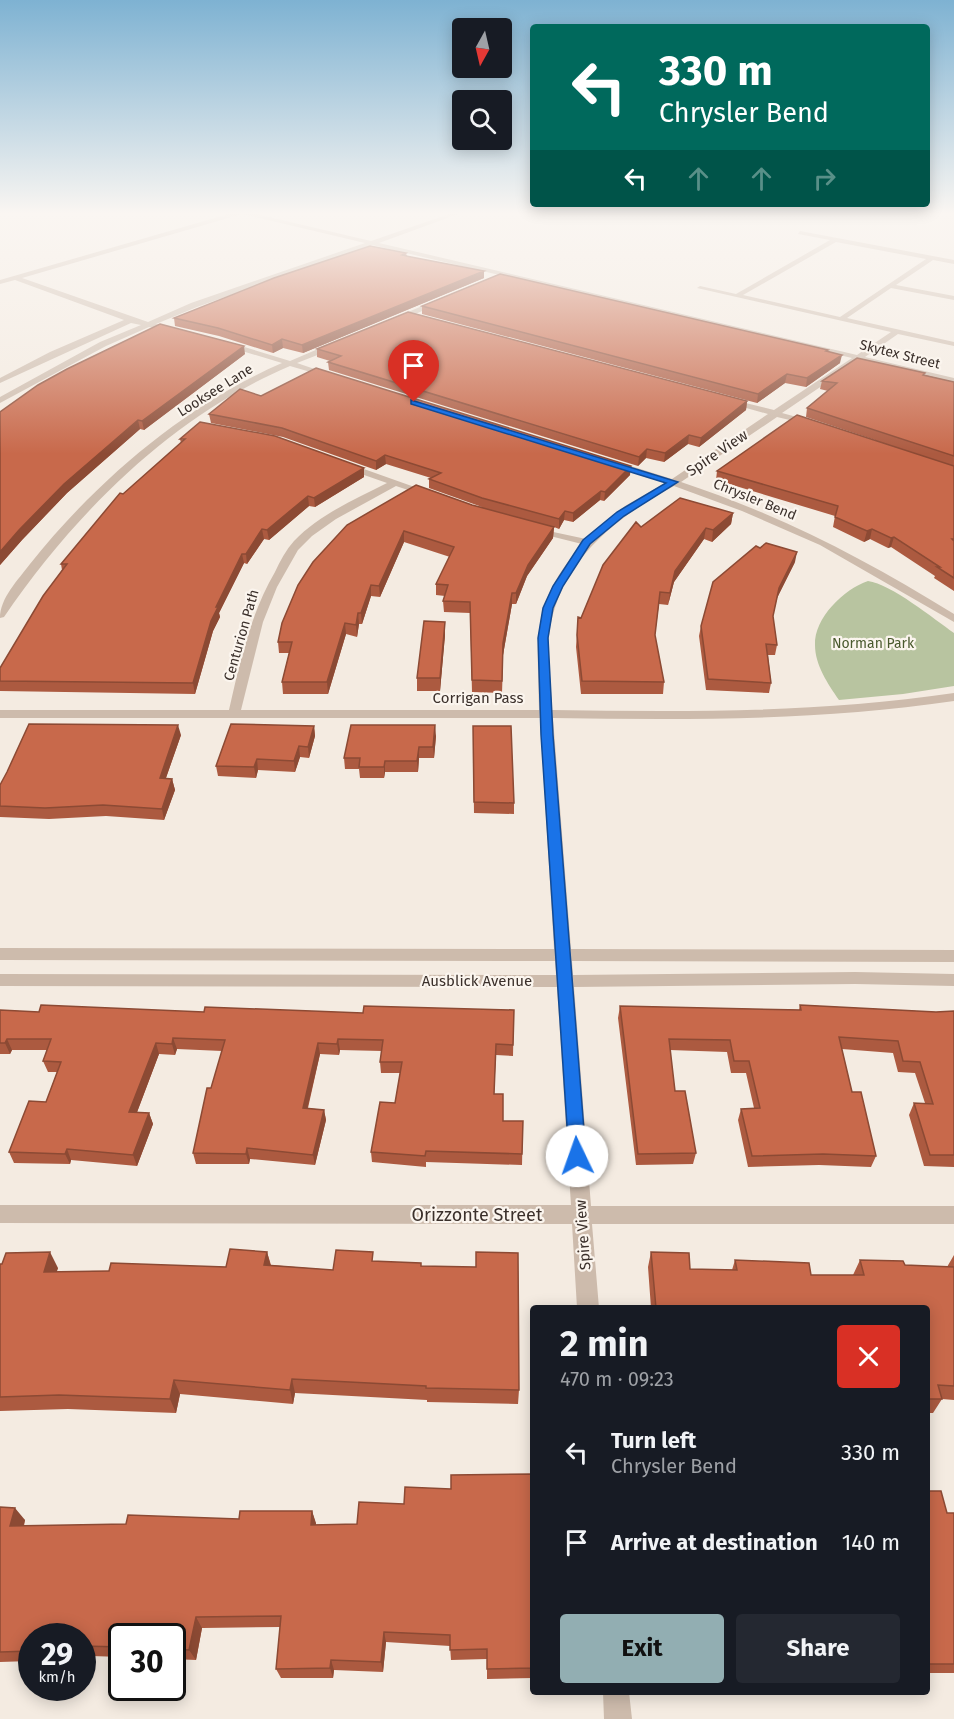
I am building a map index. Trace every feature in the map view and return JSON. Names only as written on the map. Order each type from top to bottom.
[{"type":"street","points":[[57,293],[130,320],[184,333]]},
{"type":"street","points":[[0,400],[64,363],[147,324],[227,293]]},
{"type":"street","name":"Skytex Street","points":[[587,293],[954,380]]},
{"type":"street","points":[[724,293],[954,344]]},
{"type":"street","points":[[737,296],[742,293]]},
{"type":"street","points":[[841,319],[879,293]]},
{"type":"street","points":[[929,293],[954,298]]},
{"type":"street","points":[[385,324],[451,297]]},
{"type":"street","points":[[0,381],[53,354],[144,314]]},
{"type":"street","points":[[408,315],[421,318]]},
{"type":"street","name":"Spire View","points":[[588,1305],[546,714],[543,638],[548,608],[558,586],[587,542],[620,514],[646,496],[674,482],[896,332]]},
{"type":"street","points":[[214,340],[338,378]]},
{"type":"street","name":"Looksee Lane","points":[[0,615],[47,552],[80,514],[132,465],[185,423],[232,392],[345,341]]},
{"type":"street","points":[[714,396],[817,426]]},
{"type":"street","points":[[185,423],[202,426]]},
{"type":"street","name":"Chrysler Bend","points":[[601,459],[740,506],[824,543],[954,619]]},
{"type":"street","points":[[335,462],[443,499]]},
{"type":"street","name":"Centurion Path","points":[[234,714],[263,603],[290,554],[298,543],[327,521],[396,482]]},
{"type":"street","points":[[525,526],[587,542]]},
{"type":"street","name":"Corrigan Pass","points":[[0,714],[639,716],[777,714],[880,706],[954,697]]},
{"type":"street","name":"Ausblick Avenue","points":[[0,954],[954,956]]},
{"type":"street","name":"Ausblick Avenue","points":[[0,980],[566,981],[855,978],[954,980]]},
{"type":"street","name":"Orizzonte Street","points":[[0,1214],[954,1215]]},
{"type":"street","points":[[616,1695],[618,1719]]},
{"type":"green space","name":"Norman Park","points":[[868,581],[900,595],[954,633],[954,686],[839,700],[820,667],[815,645],[816,635],[819,625],[832,606],[849,591]]},
{"type":"building","points":[[236,293],[429,293],[302,345],[282,339],[272,345],[218,328],[174,318]]},
{"type":"building","points":[[453,293],[583,293],[842,355],[807,378],[787,374],[758,394],[422,306]]},
{"type":"building","points":[[408,312],[747,401],[701,438],[689,435],[665,453],[647,449],[639,457],[328,362],[341,356],[317,349]]},
{"type":"building","points":[[160,324],[244,346],[142,421],[138,420],[64,484],[0,552],[0,412],[38,385],[67,369]]},
{"type":"building","points":[[857,358],[954,382],[954,456],[807,408],[837,383],[822,381]]},
{"type":"building","points":[[316,368],[631,466],[605,492],[601,491],[573,513],[565,511],[559,519],[482,498],[429,479],[441,473],[385,455],[376,461],[282,428],[209,414],[240,389],[261,396]]},
{"type":"building","points":[[797,415],[954,466],[954,539],[952,539],[954,541],[954,578],[894,537],[891,538],[872,529],[867,531],[835,517],[838,506],[717,471]]},
{"type":"building","points":[[200,422],[275,436],[364,468],[314,498],[308,496],[267,530],[262,529],[246,554],[242,554],[216,607],[218,607],[211,621],[193,683],[0,681],[0,668],[43,596],[67,564],[61,564],[120,493],[123,494],[185,439],[180,439]]},
{"type":"building","points":[[416,485],[472,505],[554,527],[528,565],[516,593],[512,593],[503,643],[502,681],[472,680],[470,602],[443,601],[448,585],[436,584],[454,547],[404,531],[379,586],[371,585],[361,613],[358,613],[356,625],[345,623],[327,682],[282,682],[292,642],[278,642],[282,623],[298,585],[313,562],[347,525]]},
{"type":"building","points":[[680,498],[733,513],[713,530],[706,528],[675,571],[670,593],[660,592],[655,635],[664,682],[582,681],[577,635],[578,617],[581,618],[603,565],[636,522],[641,527]]},
{"type":"building","points":[[766,543],[797,552],[779,588],[773,616],[777,645],[766,644],[771,683],[708,679],[701,626],[713,582],[756,546],[760,548]]},
{"type":"building","points":[[424,621],[445,622],[440,678],[417,678]]},
{"type":"building","points":[[29,724],[178,725],[160,778],[172,779],[162,809],[103,805],[45,808],[0,806],[0,785]]},
{"type":"building","points":[[231,724],[314,726],[308,747],[299,746],[294,761],[257,759],[254,767],[216,766]]},
{"type":"building","points":[[351,725],[435,725],[433,747],[419,747],[417,761],[385,761],[384,767],[359,767],[360,758],[344,758]]},
{"type":"building","points":[[473,726],[511,726],[514,803],[474,802]]},
{"type":"building","points":[[41,1005],[204,1012],[205,1007],[363,1013],[364,1006],[514,1010],[513,1045],[496,1044],[494,1094],[503,1094],[503,1121],[523,1121],[522,1154],[426,1151],[425,1156],[371,1152],[380,1102],[395,1103],[402,1062],[380,1062],[383,1040],[338,1039],[337,1044],[318,1043],[303,1108],[324,1110],[313,1155],[247,1148],[246,1154],[193,1153],[207,1088],[211,1088],[225,1040],[173,1038],[172,1044],[156,1043],[129,1112],[149,1113],[133,1155],[67,1149],[65,1154],[9,1152],[29,1101],[46,1102],[61,1062],[43,1061],[51,1039],[7,1039],[5,1043],[0,1043],[0,1010],[39,1012]]},
{"type":"building","points":[[800,1005],[954,1011],[954,1155],[930,1155],[914,1103],[933,1104],[920,1062],[903,1061],[898,1041],[839,1037],[852,1092],[861,1092],[876,1156],[823,1154],[752,1156],[741,1109],[760,1108],[749,1061],[734,1061],[730,1040],[669,1039],[675,1091],[685,1091],[696,1153],[638,1154],[620,1006],[801,1010]]},
{"type":"building","points":[[230,1249],[267,1252],[264,1265],[333,1270],[336,1250],[373,1252],[372,1261],[421,1263],[421,1266],[476,1267],[476,1252],[518,1253],[519,1390],[426,1388],[426,1386],[292,1379],[290,1390],[174,1380],[170,1399],[59,1395],[0,1397],[0,1264],[6,1253],[50,1252],[44,1272],[109,1271],[111,1263],[226,1267]]},
{"type":"building","points":[[651,1252],[689,1253],[690,1269],[737,1270],[735,1260],[809,1263],[811,1275],[864,1275],[860,1260],[903,1261],[905,1265],[954,1267],[954,1386],[938,1385],[942,1399],[930,1399],[930,1305],[656,1305]]},
{"type":"building","points":[[530,1474],[530,1668],[487,1669],[487,1649],[450,1650],[450,1635],[384,1632],[381,1662],[331,1660],[330,1668],[276,1669],[281,1616],[196,1617],[189,1650],[186,1650],[186,1623],[108,1623],[108,1647],[96,1646],[96,1623],[18,1623],[18,1651],[0,1652],[0,1507],[15,1508],[10,1526],[126,1524],[128,1515],[239,1519],[240,1511],[312,1511],[311,1525],[357,1524],[359,1502],[404,1504],[405,1487],[451,1489],[451,1475]]},
{"type":"building","points":[[930,1491],[941,1491],[947,1513],[954,1513],[954,1664],[930,1664]]},
{"type":"route","points":[[414,402],[674,482],[646,496],[603,527],[587,542],[558,586],[548,608],[543,638],[547,735],[577,1156]]}]
